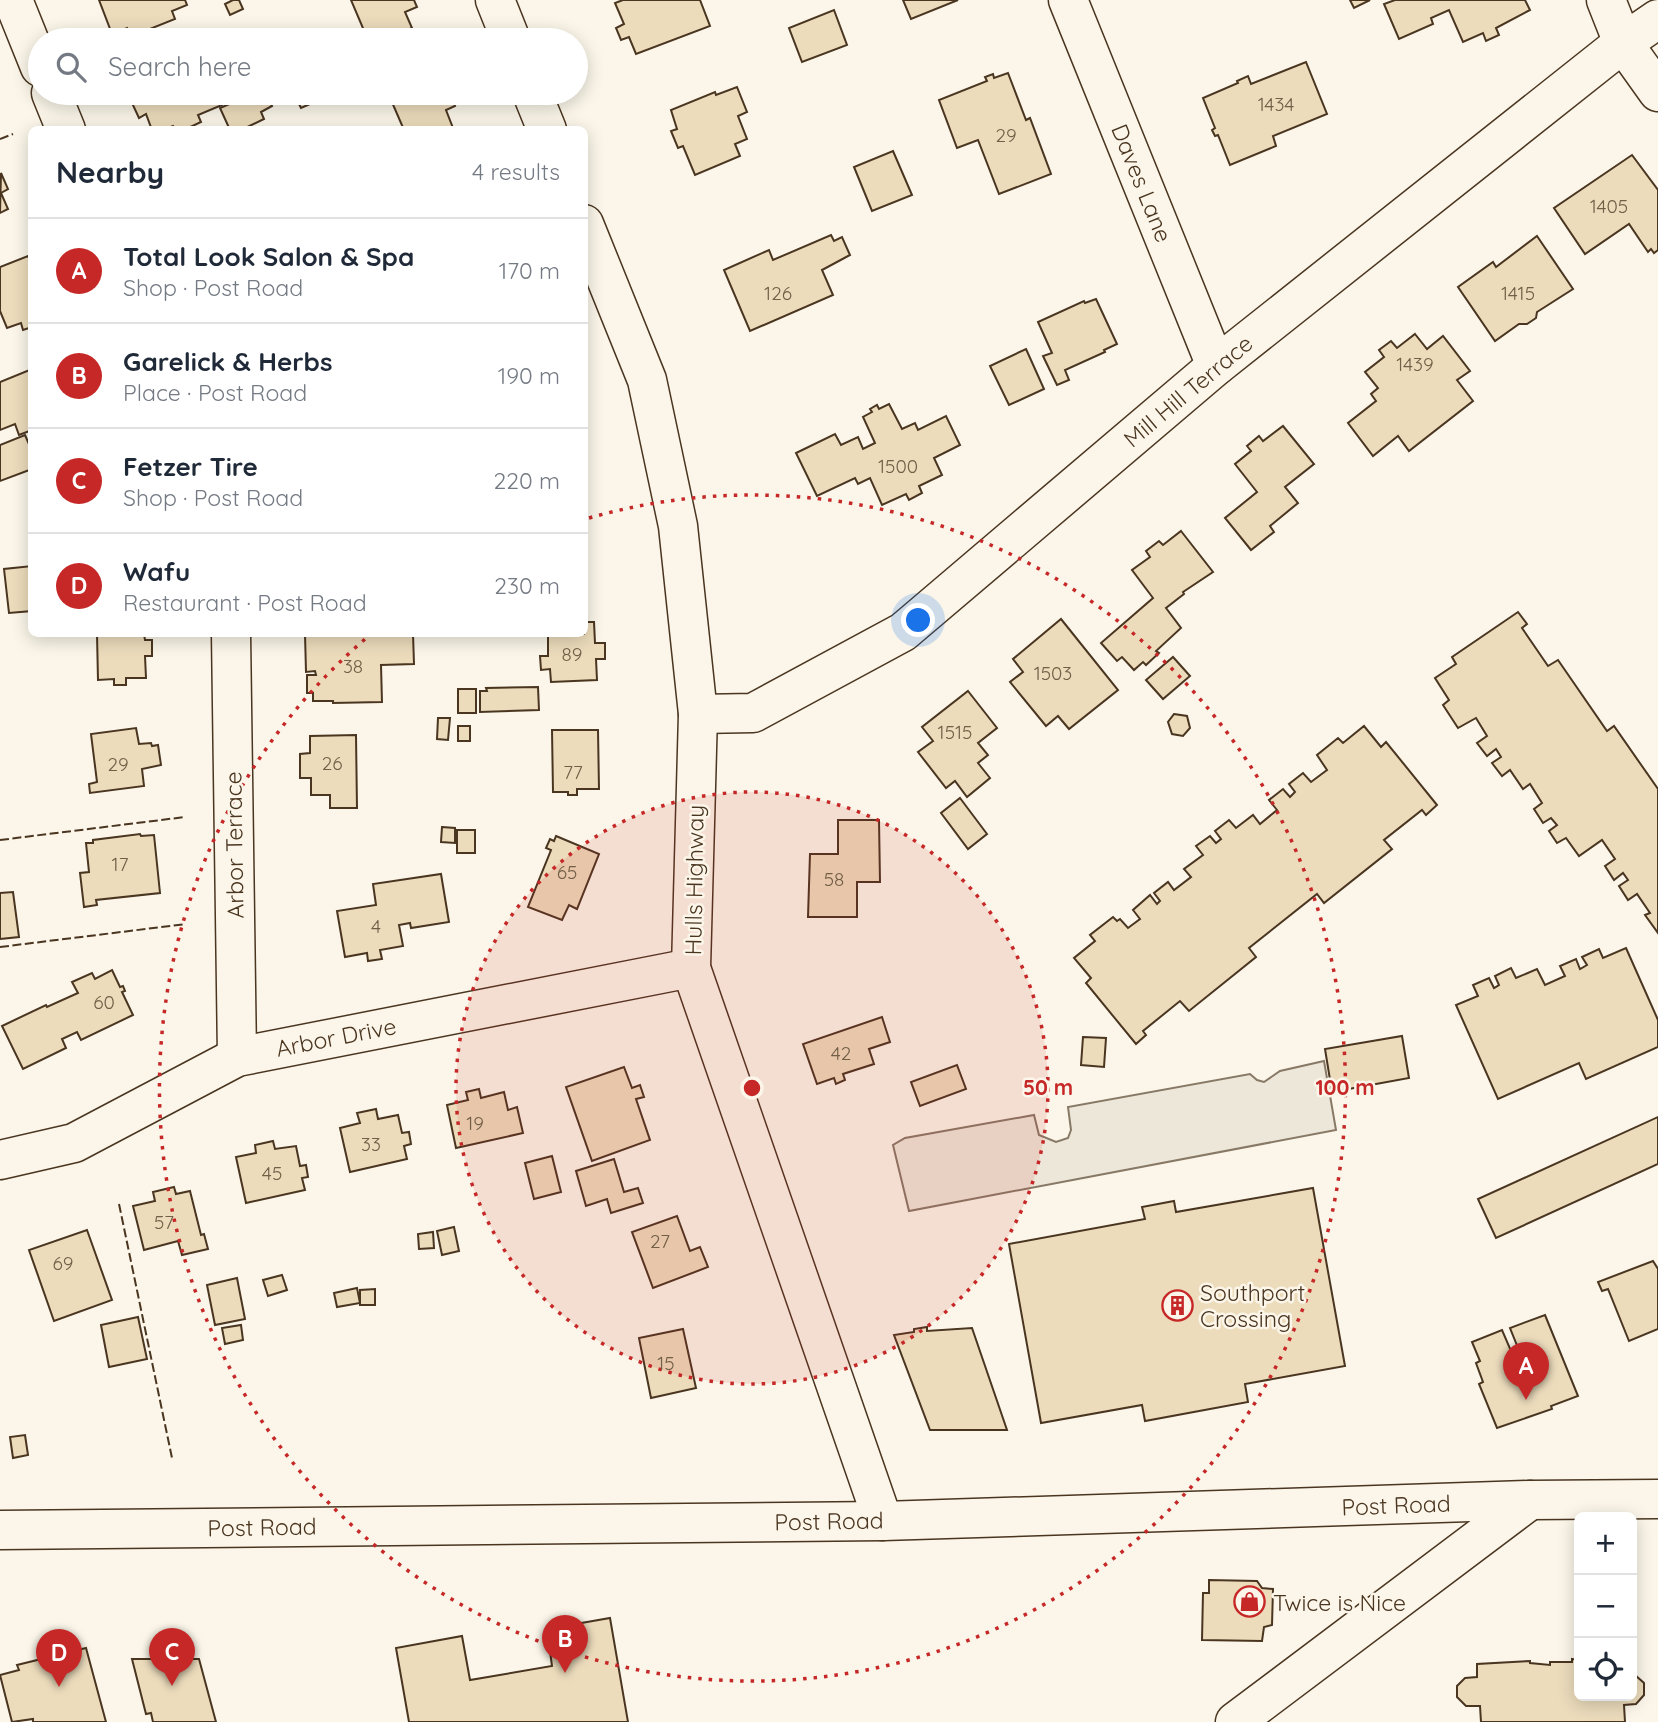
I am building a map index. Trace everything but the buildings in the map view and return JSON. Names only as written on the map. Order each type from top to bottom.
[{"type":"street","points":[[13,0],[28,37]]},
{"type":"street","points":[[495,0],[506,28]]},
{"type":"street","name":"Daves Lane","points":[[1068,0],[1216,366]]},
{"type":"street","points":[[1606,0],[1623,43],[1658,92]]},
{"type":"street","name":"Mill Hill Terrace","points":[[698,714],[753,713],[903,632],[1216,366],[1623,43],[1658,19]]},
{"type":"street","points":[[56,105],[64,126]]},
{"type":"street","points":[[537,105],[545,126]]},
{"type":"street","name":"Hulls Highway","points":[[588,234],[647,380],[678,526],[698,714],[691,968],[883,1521]]},
{"type":"street","name":"Arbor Terrace","points":[[232,637],[237,1057]]},
{"type":"street","name":"Arbor Drive","points":[[0,1160],[74,1143],[237,1057],[691,968]]},
{"type":"street","name":"Post Road","points":[[0,1530],[883,1521],[1530,1500],[1658,1499]]},
{"type":"street","points":[[1235,1722],[1530,1500]]},
{"type":"shaded area","points":[[1324,1061],[1336,1130],[909,1211],[893,1145],[905,1138],[1034,1115],[1039,1135],[1056,1142],[1068,1138],[1071,1130],[1068,1107],[1250,1074],[1264,1082],[1280,1071]]},
{"type":"fence","points":[[0,139],[13,134]]},
{"type":"fence","points":[[0,840],[185,817]]},
{"type":"fence","points":[[0,947],[186,924]]},
{"type":"fence","points":[[119,1204],[172,1458]]},
{"type":"place","name":"Southport Crossing","points":[[1177,1305]]},
{"type":"place","name":"Total Look Salon & Spa","points":[[1526,1400]]},
{"type":"place","name":"Twice is Nice","points":[[1250,1602]]},
{"type":"place","name":"Garelick & Herbs","points":[[565,1673]]},
{"type":"place","name":"Fetzer Tire","points":[[172,1686]]},
{"type":"place","name":"Wafu","points":[[59,1687]]}]
